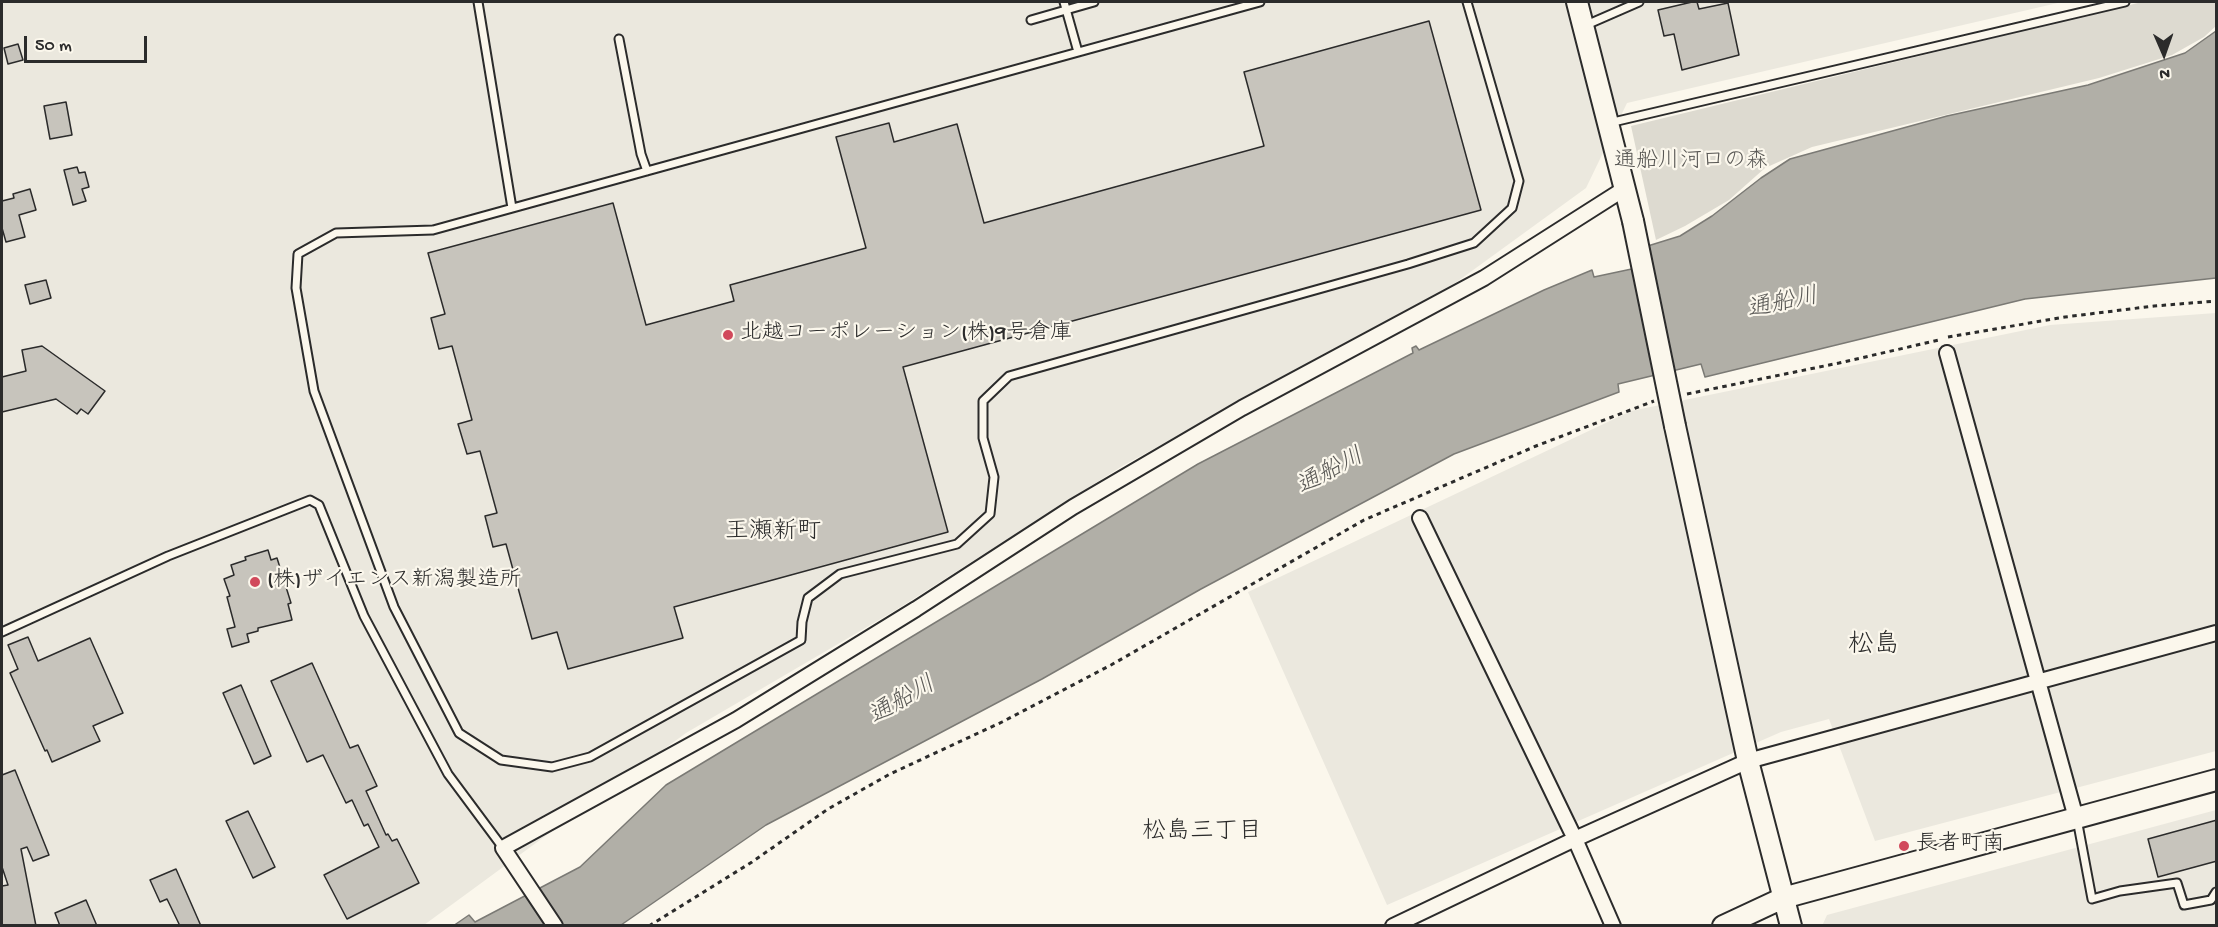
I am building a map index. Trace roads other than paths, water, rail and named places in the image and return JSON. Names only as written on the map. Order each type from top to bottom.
[{"type":"street","points":[[1577,2],[1632,221],[1749,761],[1791,926]]},
{"type":"street","points":[[555,926],[503,848],[736,720],[916,609],[1113,483],[1242,408],[1484,278],[1624,189]]},
{"type":"street","points":[[1947,353],[2076,818]]},
{"type":"street","points":[[1420,518],[1575,839],[1613,926]]},
{"type":"street","points":[[1393,926],[1575,839],[1749,761],[2217,633]]},
{"type":"street","points":[[1723,926],[1783,898],[2217,780]]},
{"type":"lane","points":[[478,2],[512,208]]},
{"type":"lane","points":[[1030,20],[1065,5],[1094,2]]},
{"type":"lane","points":[[1260,2],[433,230],[336,233],[298,254],[296,288],[314,391],[394,607],[459,733],[501,760],[552,767],[590,757],[801,639],[802,621],[808,598],[840,574],[957,544],[990,514],[994,477],[983,438],[983,401],[1009,376],[1397,267],[1474,243],[1512,208],[1519,181],[1467,2]]},
{"type":"lane","points":[[1583,27],[1639,2]]},
{"type":"lane","points":[[1607,124],[2125,2]]},
{"type":"lane","points":[[1065,5],[1078,52]]},
{"type":"lane","points":[[619,39],[646,171]]},
{"type":"lane","points":[[2,632],[168,556],[310,500],[319,505],[364,616],[448,774],[503,848]]},
{"type":"lane","points":[[2076,818],[2092,899],[2120,891],[2177,883],[2184,905],[2211,900],[2217,892]]},
{"type":"water","name":"通船川","points":[[2216,31],[2216,278],[2025,299],[1705,377],[1701,364],[1618,384],[1619,392],[1454,454],[1201,589],[1042,679],[766,825],[621,925],[453,926],[469,915],[475,922],[580,867],[666,785],[1198,464],[1413,353],[1412,348],[1416,346],[1419,350],[1544,290],[1592,270],[1594,277],[1641,267],[1638,249],[1680,236],[1712,216],[1790,159],[1947,116],[2088,85],[2185,53]]},
{"type":"place","name":"北越コーポレーション(株)9号倉庫","points":[[728,335]]},
{"type":"place","name":"(株)ザイエンス新潟製造所","points":[[255,582]]},
{"type":"place","name":"長者町南","points":[[1904,846]]},
{"type":"district","name":"王瀬新町","points":[[773,533]]},
{"type":"district","name":"松島","points":[[1874,647]]},
{"type":"district","name":"松島三丁目","points":[[1202,833]]},
{"type":"park label","name":"通船川河口の森","points":[[1691,163]]}]
